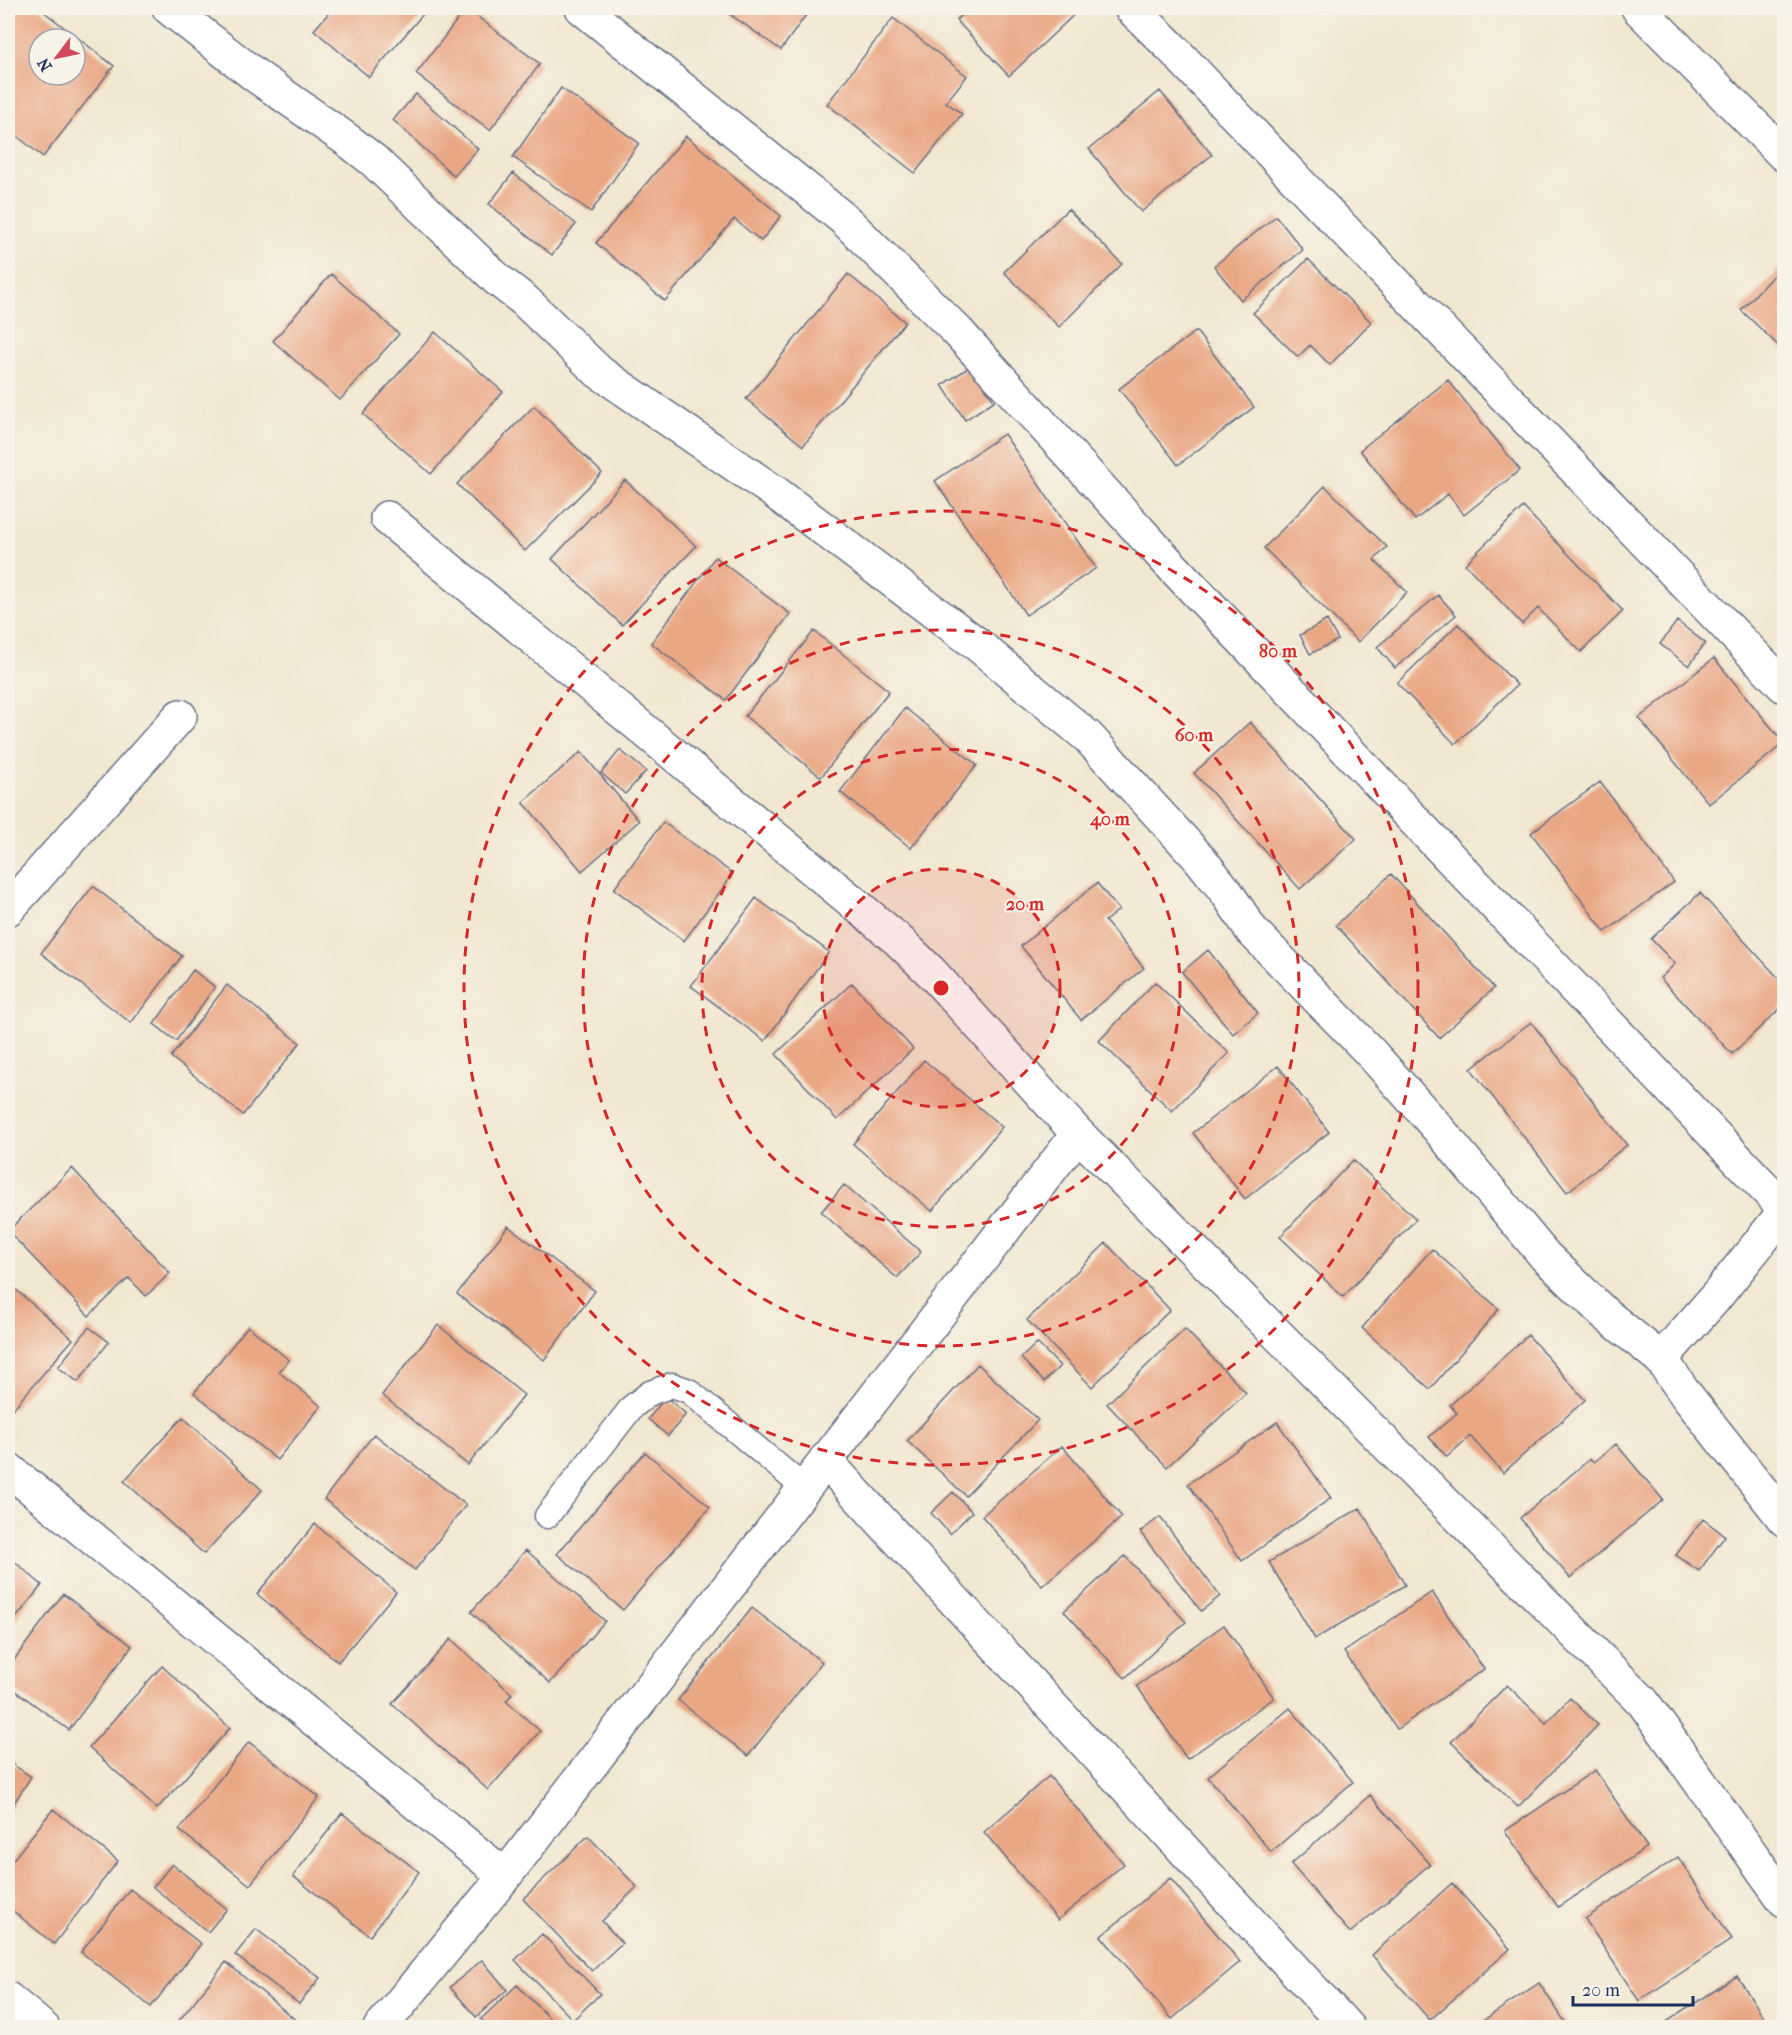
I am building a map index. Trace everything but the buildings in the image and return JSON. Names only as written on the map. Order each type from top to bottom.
[{"type":"street","points":[[169,8],[256,76],[373,160],[498,280],[524,300],[599,372],[773,491],[978,645],[1088,737],[1200,859],[1227,893],[1252,931],[1370,1052],[1436,1126],[1545,1256],[1604,1313],[1661,1359],[1687,1396],[1785,1519]]},
{"type":"street","points":[[582,8],[845,220],[958,332],[1167,561],[1785,1210],[1715,1298],[1661,1359]]},
{"type":"street","points":[[1131,8],[1785,686]]},
{"type":"street","points":[[1638,8],[1785,155]]},
{"type":"street","points":[[387,518],[897,939],[940,982],[1078,1134],[1643,1702],[1785,1900]]},
{"type":"street","points":[[8,909],[180,716]]},
{"type":"street","points":[[380,2028],[505,1876],[1078,1134]]},
{"type":"street","points":[[825,1461],[1348,2028]]},
{"type":"street","points":[[8,1469],[505,1876]]},
{"type":"street","points":[[8,1999],[43,2028]]},
{"type":"lane","points":[[547,1516],[632,1407],[650,1393],[672,1384],[689,1391],[804,1488]]}]
